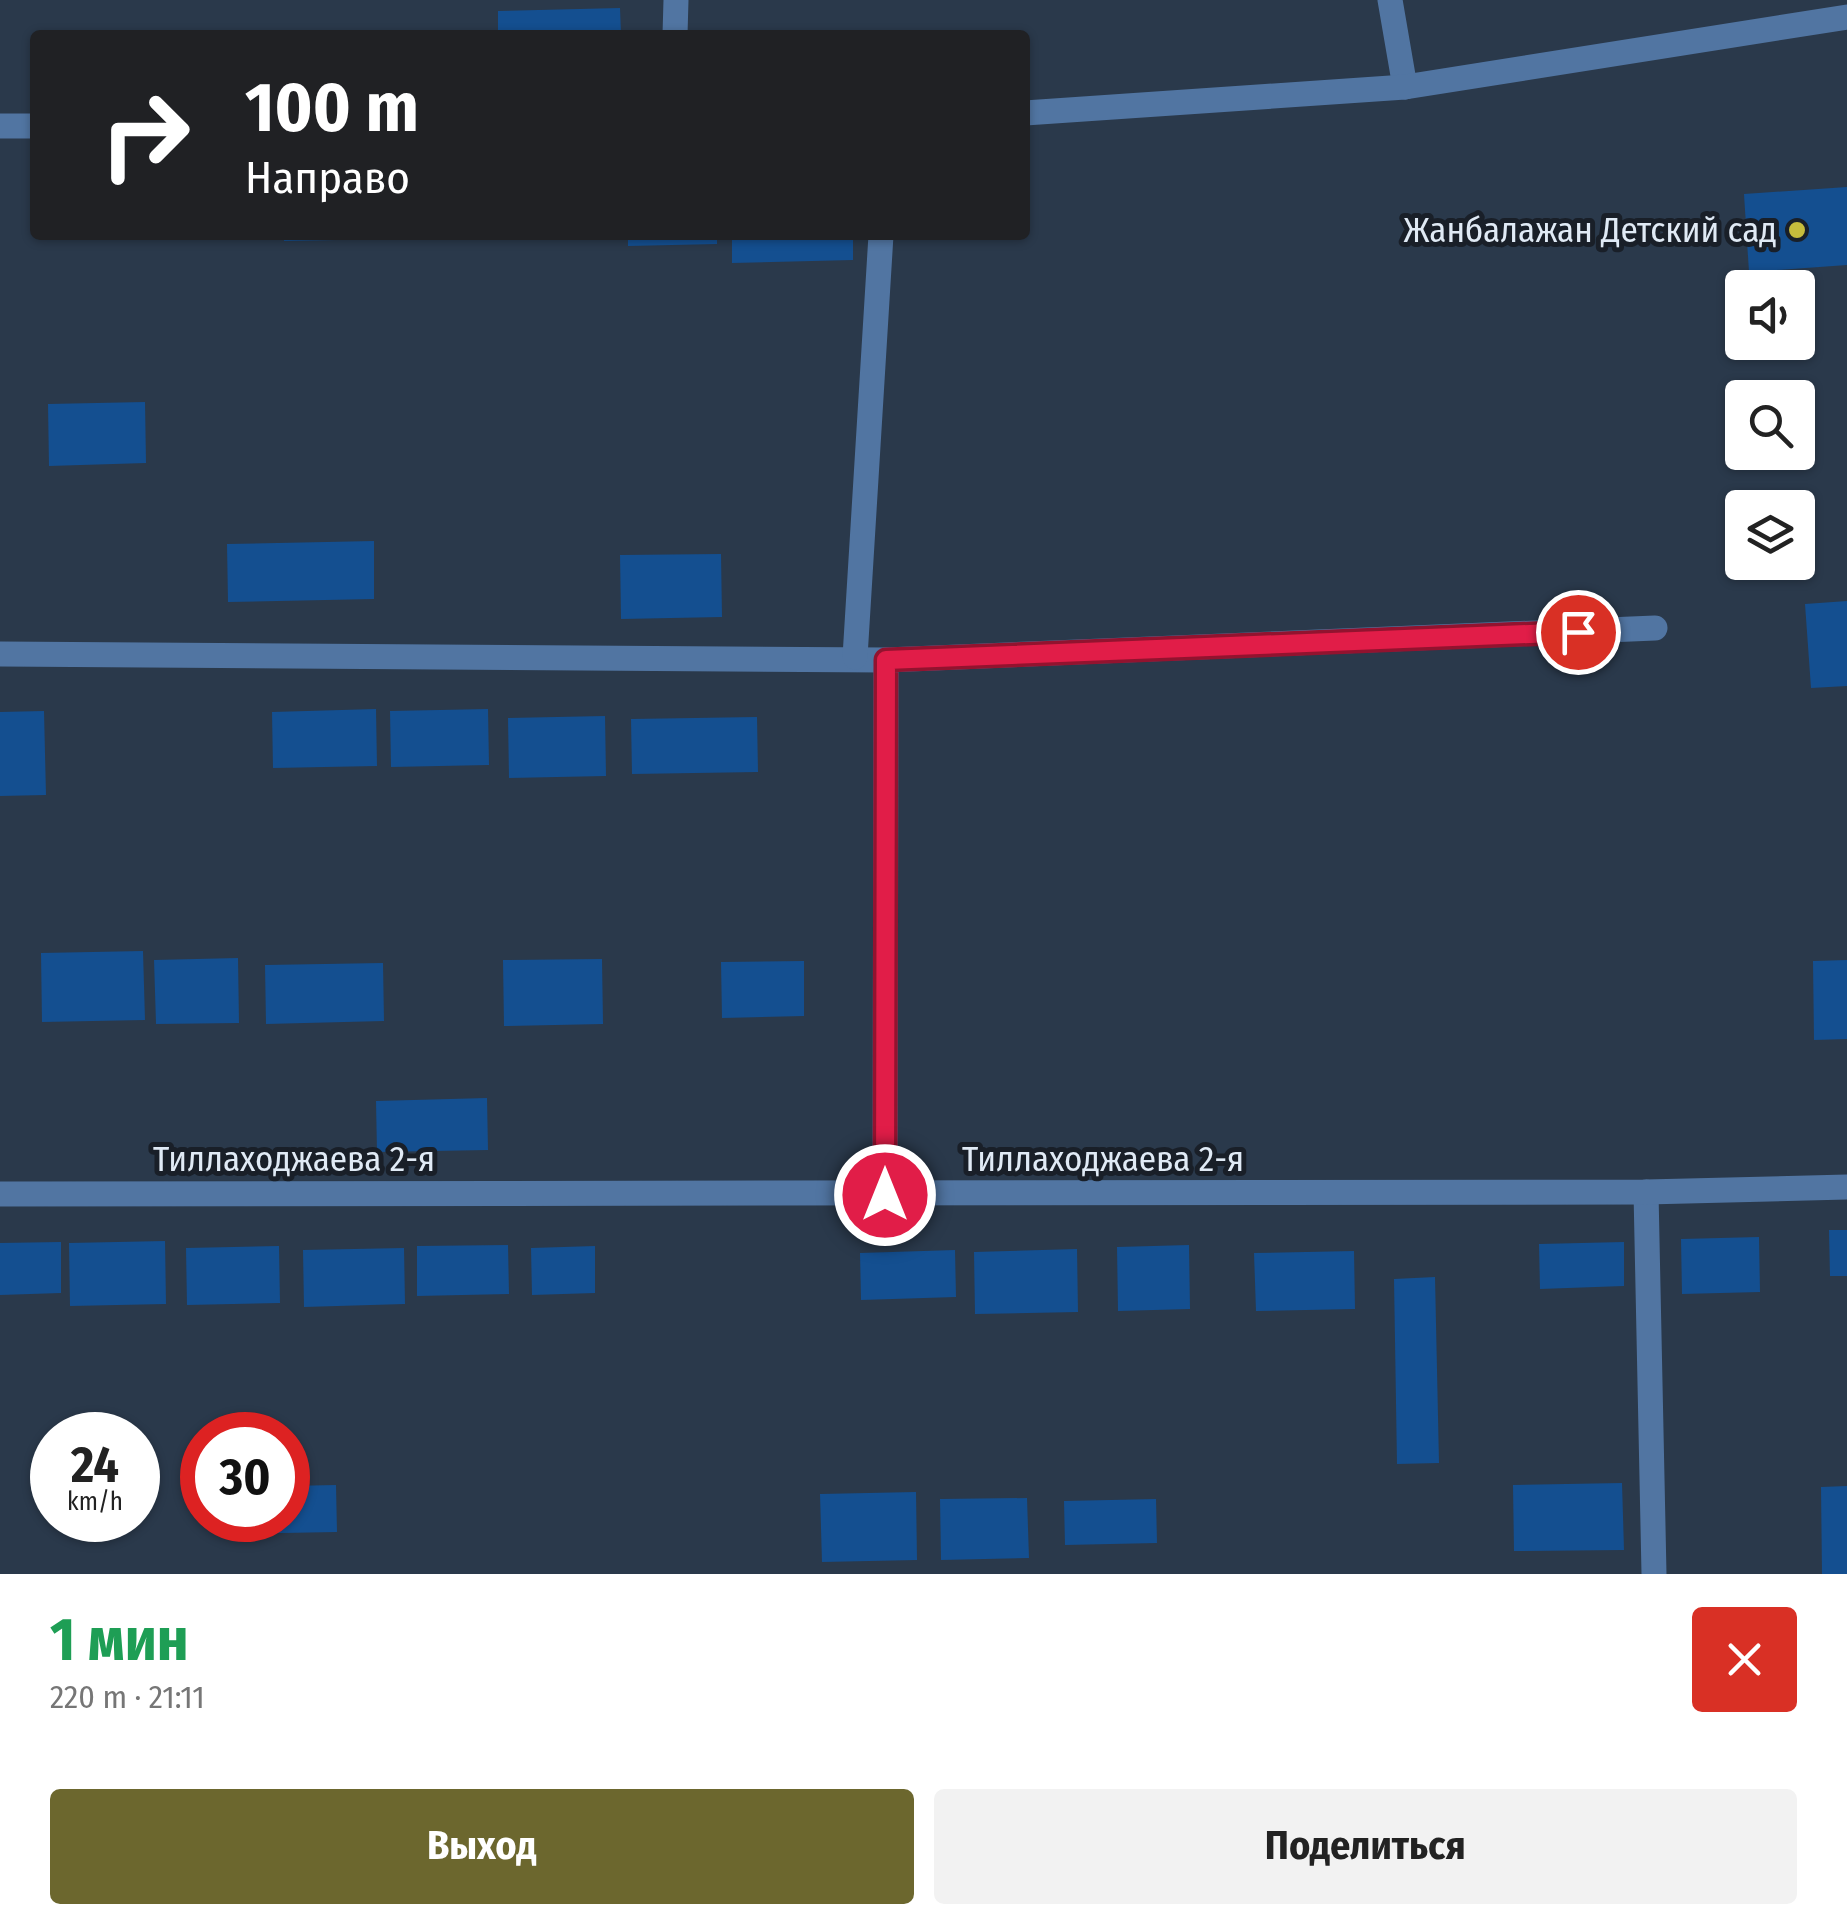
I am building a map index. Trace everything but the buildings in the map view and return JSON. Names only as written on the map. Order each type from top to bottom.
[{"type":"street","points":[[675,30],[676,0]]},
{"type":"street","points":[[1390,0],[1405,87]]},
{"type":"street","points":[[1030,113],[1405,87],[1847,17]]},
{"type":"street","points":[[0,126],[30,126]]},
{"type":"street","points":[[855,657],[881,240]]},
{"type":"street","points":[[0,654],[886,660],[1655,628]]},
{"type":"street","points":[[885,1195],[886,660]]},
{"type":"street","name":"Тиллаходжаева 2-я","points":[[0,1194],[1646,1192],[1847,1186]]},
{"type":"street","points":[[1646,1192],[1654,1574]]},
{"type":"place","name":"Жанбалажан Детский сад","points":[[1797,230]]},
{"type":"route","points":[[885,1195],[886,660],[1578,632]]}]
